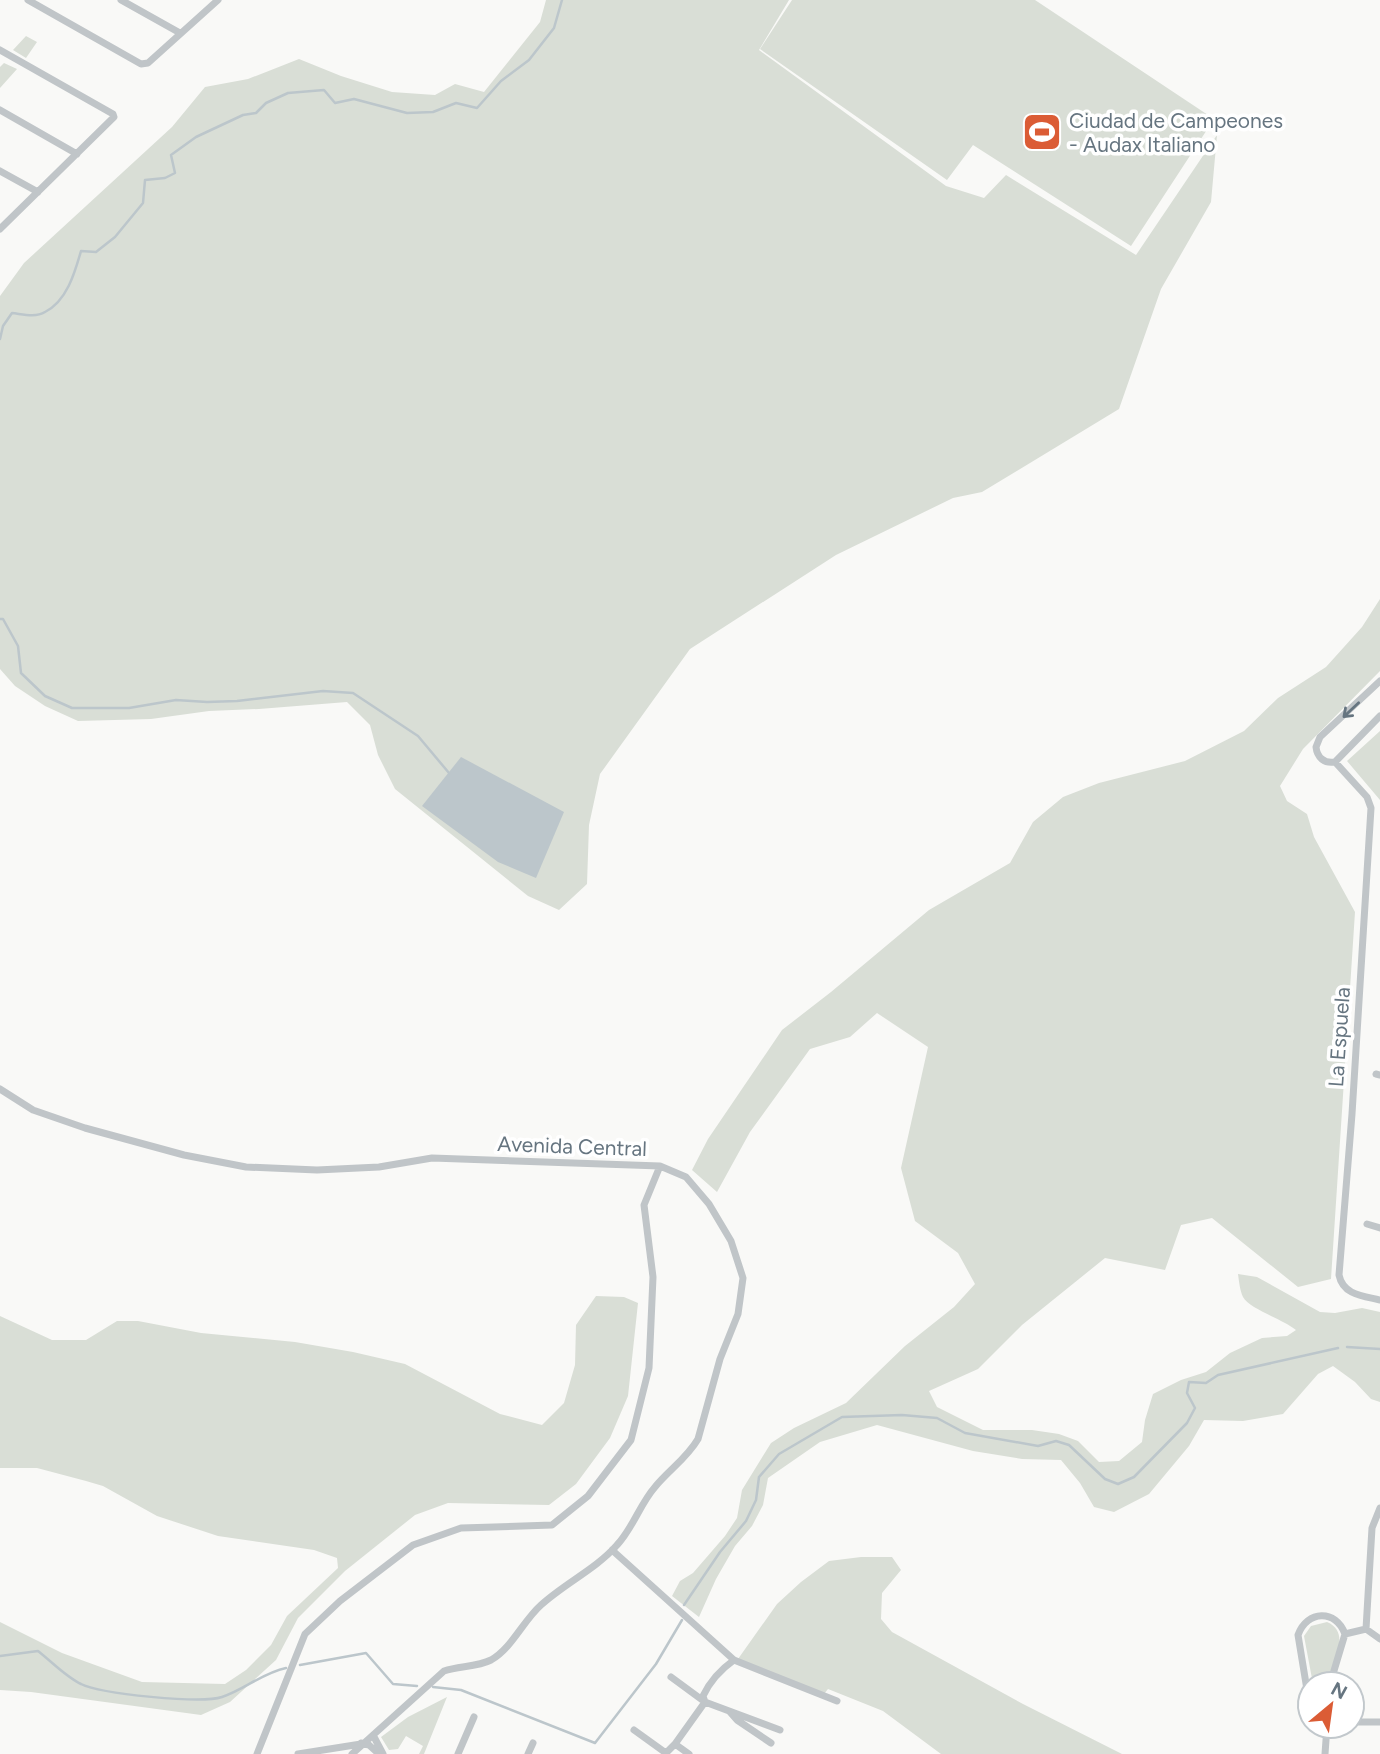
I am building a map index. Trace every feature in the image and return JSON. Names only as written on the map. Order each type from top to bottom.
[{"type":"street","points":[[28,0],[141,64],[148,63],[218,0]]},
{"type":"street","points":[[121,0],[180,33]]},
{"type":"street","points":[[0,50],[114,117],[0,229]]},
{"type":"street","points":[[0,110],[77,155]]},
{"type":"street","points":[[0,171],[38,192]]},
{"type":"street","points":[[1380,681],[1318,740],[1316,750],[1319,757],[1326,762],[1335,762],[1380,716]]},
{"type":"street","name":"La Espuela","points":[[1335,762],[1367,797],[1371,808],[1339,1275],[1343,1286],[1349,1292],[1380,1300]]},
{"type":"street","name":"Avenida Central","points":[[0,1089],[33,1110],[85,1128],[184,1155],[246,1167],[317,1170],[379,1167],[432,1158],[660,1166],[686,1177],[709,1204],[731,1241],[743,1278],[738,1314],[720,1359],[698,1439],[691,1451],[651,1491],[619,1543],[540,1605],[505,1649],[482,1664],[457,1666],[444,1671],[361,1743],[352,1754]]},
{"type":"street","points":[[257,1754],[305,1634],[340,1601],[413,1545],[449,1532],[461,1528],[552,1525],[588,1496],[631,1440],[649,1368],[653,1277],[644,1205],[660,1166]]},
{"type":"street","points":[[1367,1224],[1380,1228]]},
{"type":"street","points":[[1366,1629],[1372,1528],[1380,1508]]},
{"type":"street","points":[[612,1550],[734,1660],[836,1701]]},
{"type":"street","points":[[1371,1556],[1380,1558]]},
{"type":"street","points":[[1303,1670],[1298,1640],[1300,1629],[1311,1618],[1326,1616],[1338,1622],[1345,1634],[1334,1670]]},
{"type":"street","points":[[1345,1634],[1366,1629],[1380,1639]]},
{"type":"street","points":[[705,1702],[703,1696],[708,1686],[720,1670],[734,1660]]},
{"type":"street","points":[[671,1677],[705,1702],[779,1730]]},
{"type":"street","points":[[634,1730],[665,1753],[676,1744],[705,1702]]},
{"type":"street","points":[[730,1711],[737,1720],[771,1743]]},
{"type":"street","points":[[458,1754],[474,1717]]},
{"type":"street","points":[[373,1735],[381,1754]]},
{"type":"street","points":[[298,1754],[361,1743],[369,1745],[381,1754]]},
{"type":"street","points":[[528,1754],[533,1743]]},
{"type":"street","points":[[676,1744],[689,1754]]},
{"type":"shaded area","points":[[546,0],[789,0],[759,50],[946,186],[984,198],[1006,175],[1136,255],[1217,135],[1211,202],[1161,289],[1119,409],[982,492],[953,498],[836,555],[690,649],[600,774],[589,825],[587,884],[559,910],[528,896],[395,789],[378,755],[370,725],[347,702],[209,711],[151,719],[78,721],[45,706],[15,686],[0,669],[0,296],[24,263],[172,127],[205,87],[248,79],[299,59],[392,92],[435,95],[455,84],[484,92],[540,22]]},
{"type":"shaded area","name":"Ciudad de Campeones - Audax Italiano","points":[[792,0],[1035,0],[1214,119],[1131,246],[973,145],[947,180],[760,49]]},
{"type":"shaded area","points":[[26,36],[37,42],[26,58],[13,50]]},
{"type":"shaded area","points":[[4,63],[17,69],[0,88],[0,67]]},
{"type":"shaded area","points":[[1380,599],[1380,671],[1303,749],[1280,786],[1287,801],[1307,814],[1314,837],[1355,912],[1331,1279],[1298,1287],[1212,1218],[1181,1225],[1165,1270],[1105,1258],[1022,1325],[978,1369],[929,1391],[937,1407],[983,1430],[1032,1430],[1059,1434],[1078,1441],[1099,1462],[1119,1461],[1142,1442],[1153,1394],[1181,1380],[1206,1372],[1230,1353],[1262,1338],[1287,1336],[1296,1330],[1246,1301],[1241,1292],[1238,1274],[1257,1277],[1320,1312],[1335,1313],[1362,1308],[1380,1312],[1380,1402],[1371,1399],[1355,1382],[1333,1366],[1318,1374],[1283,1414],[1243,1421],[1204,1420],[1189,1446],[1149,1494],[1114,1512],[1094,1507],[1080,1483],[1061,1460],[1022,1459],[973,1451],[877,1425],[820,1442],[768,1478],[763,1505],[716,1579],[699,1617],[672,1596],[680,1581],[693,1573],[737,1518],[742,1490],[771,1443],[794,1428],[846,1403],[905,1346],[954,1307],[975,1284],[958,1253],[915,1221],[901,1168],[928,1047],[877,1013],[850,1037],[810,1049],[750,1132],[717,1192],[692,1170],[708,1139],[782,1030],[929,910],[1010,863],[1033,822],[1063,797],[1099,783],[1185,761],[1244,731],[1278,698],[1326,667],[1362,627]]},
{"type":"shaded area","points":[[1380,731],[1380,800],[1347,761]]},
{"type":"shaded area","points":[[461,757],[564,812],[536,878],[498,862],[422,806]]},
{"type":"shaded area","points":[[596,1296],[624,1297],[638,1303],[628,1396],[610,1438],[576,1484],[549,1505],[448,1503],[415,1515],[345,1571],[298,1618],[276,1660],[230,1702],[201,1715],[0,1690],[0,1622],[62,1653],[142,1682],[225,1684],[246,1670],[271,1645],[287,1616],[338,1568],[337,1558],[314,1550],[218,1536],[157,1516],[103,1486],[37,1468],[0,1468],[0,1316],[52,1340],[86,1340],[117,1321],[138,1321],[201,1333],[295,1342],[353,1352],[405,1364],[500,1414],[542,1425],[564,1403],[575,1365],[576,1325]]},
{"type":"shaded area","points":[[892,1557],[901,1570],[882,1593],[881,1619],[892,1632],[1023,1704],[1122,1754],[941,1754],[883,1711],[828,1689],[824,1694],[738,1659],[777,1604],[801,1582],[829,1561]]},
{"type":"shaded area","points":[[1327,1622],[1335,1627],[1339,1634],[1338,1650],[1331,1670],[1310,1670],[1304,1636],[1311,1626]]},
{"type":"shaded area","points":[[447,1697],[424,1754],[419,1754],[423,1746],[406,1736],[398,1749],[389,1750],[381,1737],[408,1717]]},
{"type":"waterway","points":[[0,339],[3,326],[12,313],[41,314],[59,301],[69,285],[81,251],[96,252],[115,237],[143,203],[145,180],[165,178],[175,173],[171,155],[196,137],[243,115],[256,113],[266,103],[288,93],[324,90],[335,103],[354,99],[407,113],[433,112],[456,103],[477,108],[501,81],[529,60],[554,28],[562,0]]},
{"type":"waterway","points":[[0,619],[3,619],[18,646],[21,673],[45,696],[72,708],[129,708],[176,700],[237,701],[323,691],[353,693],[418,736],[449,773]]},
{"type":"waterway","points":[[1347,1347],[1380,1349]]},
{"type":"waterway","points":[[684,1605],[720,1552],[746,1521],[756,1500],[759,1477],[779,1454],[842,1417],[902,1415],[937,1418],[965,1433],[1038,1446],[1056,1441],[1069,1445],[1105,1479],[1118,1484],[1134,1477],[1187,1423],[1195,1408],[1187,1393],[1189,1382],[1206,1383],[1218,1375],[1338,1348]]},
{"type":"waterway","points":[[433,1687],[461,1690],[595,1743],[656,1664],[682,1620]]},
{"type":"waterway","points":[[0,1656],[38,1651],[64,1673],[92,1688],[173,1699],[222,1697],[286,1668]]},
{"type":"waterway","points":[[300,1665],[366,1653],[393,1684],[417,1686]]},
{"type":"place","name":"Ciudad de Campeones - Audax Italiano","points":[[1042,132]]}]
